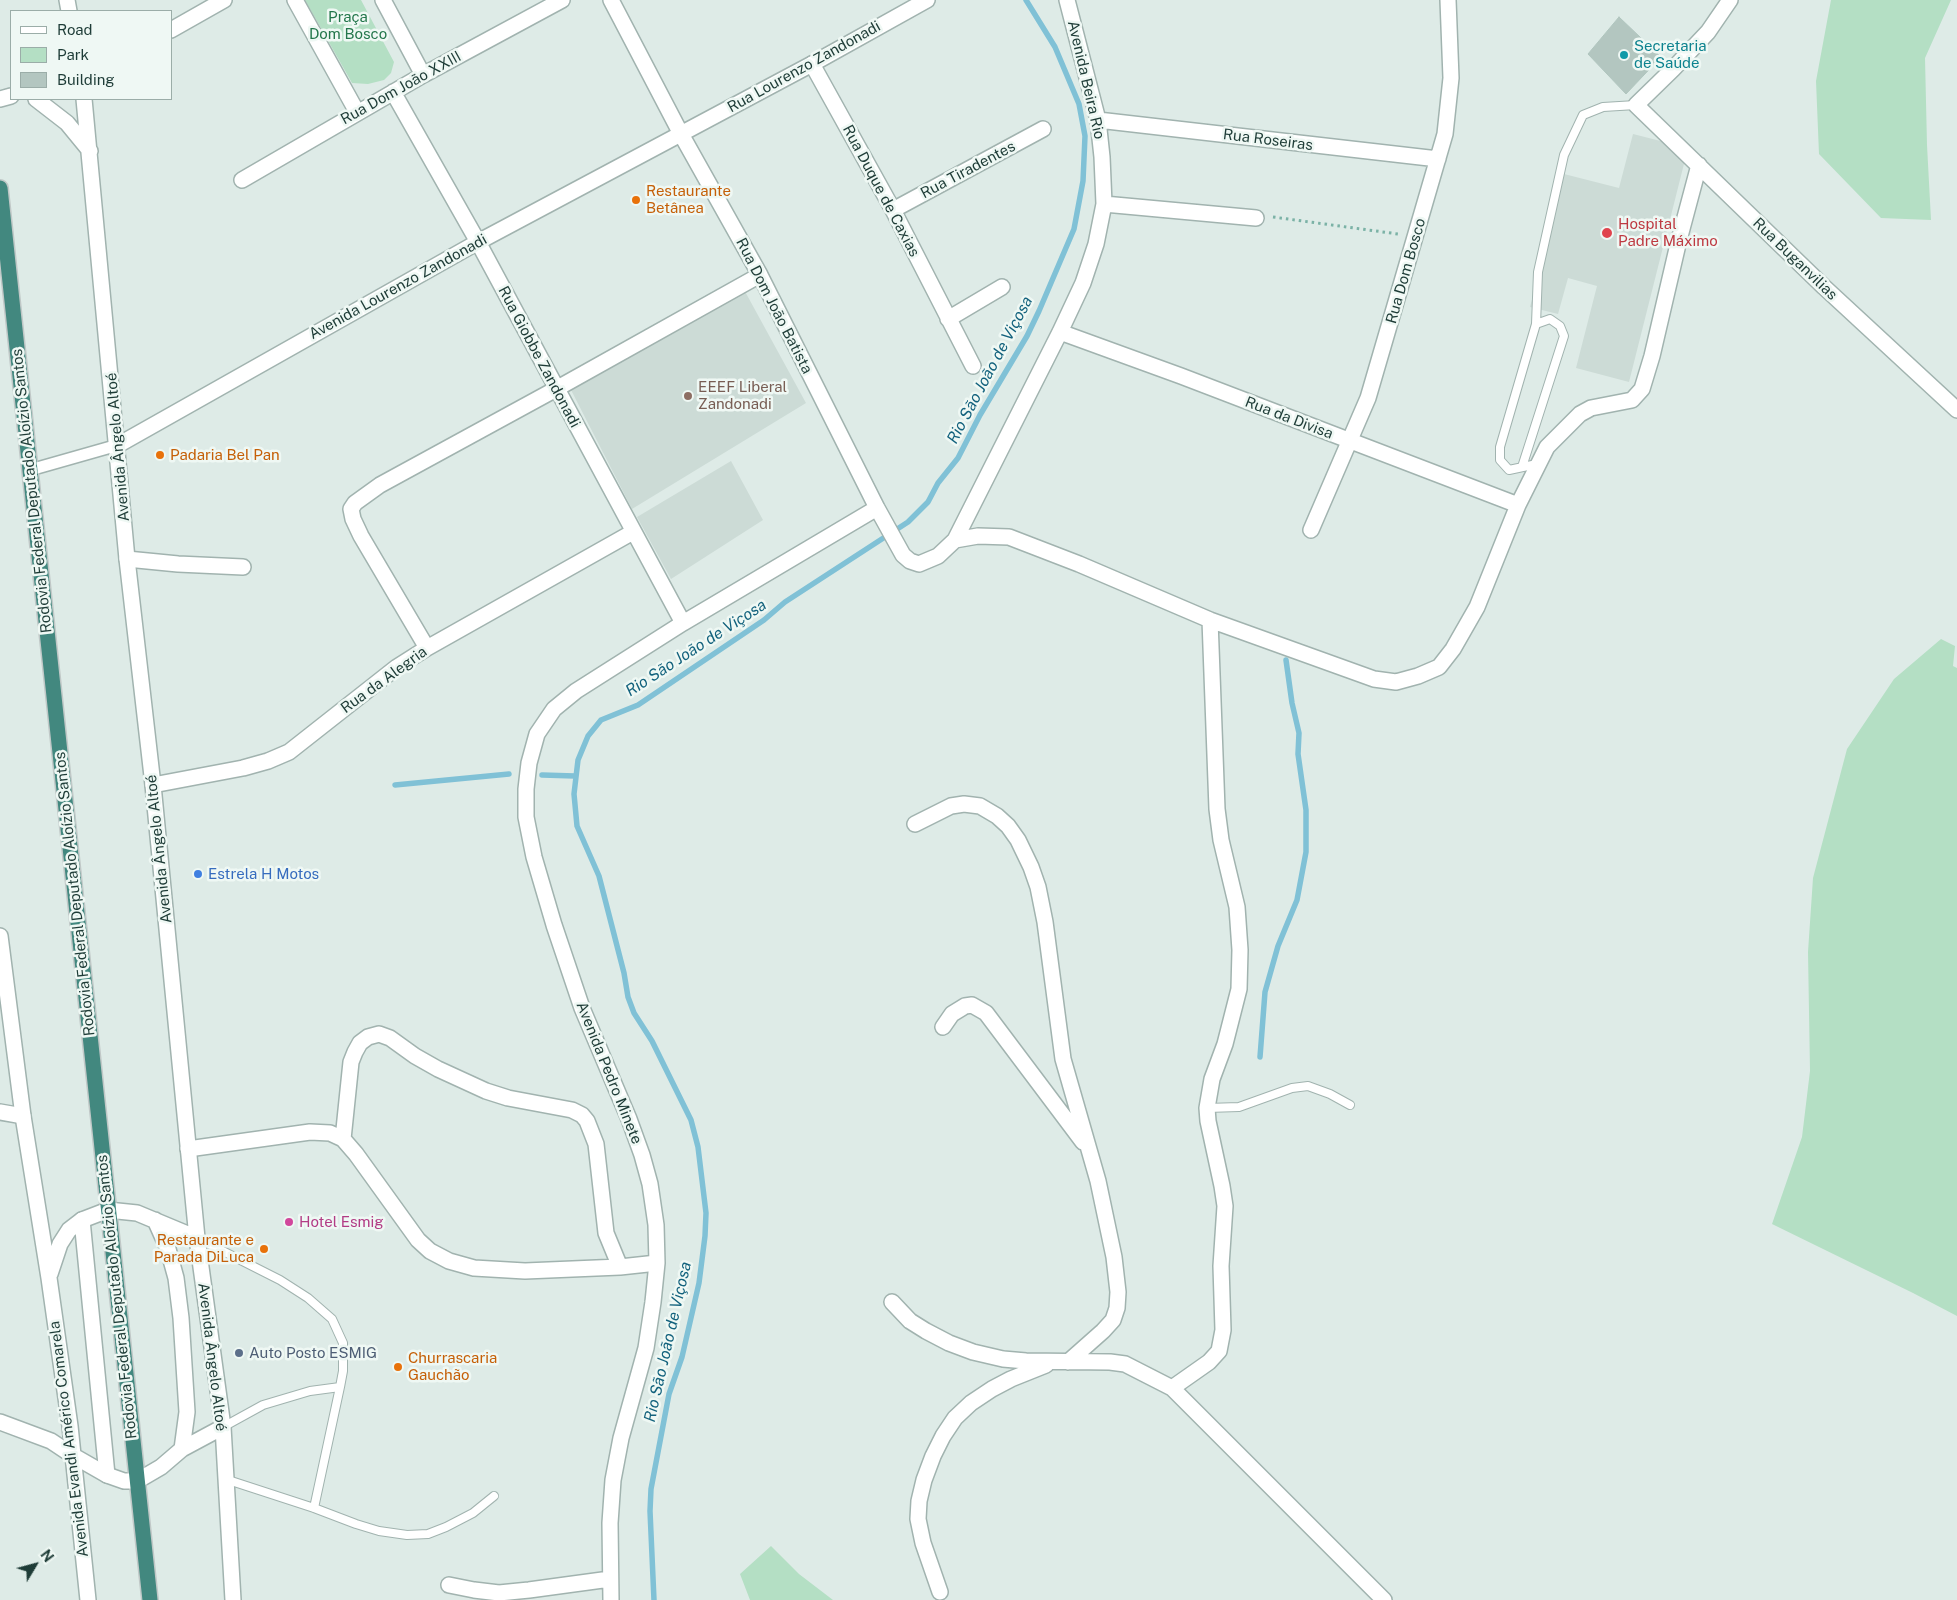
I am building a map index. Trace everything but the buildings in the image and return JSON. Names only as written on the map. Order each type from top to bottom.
[{"type":"highway","name":"Rodovia Federal Deputado Aloízio Santos","points":[[0,188],[150,1600]]},
{"type":"street","points":[[172,29],[224,0]]},
{"type":"street","points":[[295,0],[357,112]]},
{"type":"street","points":[[383,0],[422,75]]},
{"type":"street","name":"Rua Dom João XXIII","points":[[242,180],[422,75],[562,0]]},
{"type":"street","name":"Rua Dom João Batista","points":[[611,0],[681,134],[760,275],[886,526],[903,555],[915,563],[927,562],[938,556],[955,540]]},
{"type":"street","name":"Rua Lourenzo Zandonadi","points":[[681,134],[927,0]]},
{"type":"street","name":"Avenida Beira Rio","points":[[955,540],[1060,332],[1083,283],[1096,244],[1104,204],[1098,120],[1067,0]]},
{"type":"street","name":"Rua Dom Bosco","points":[[1310,530],[1351,442],[1368,398],[1438,160],[1449,111],[1451,60],[1448,0]]},
{"type":"street","points":[[1636,105],[1708,32],[1730,0]]},
{"type":"street","name":"Rua Duque de Caxias","points":[[812,64],[893,210],[973,366]]},
{"type":"street","name":"Rua Giobbe Zandonadi","points":[[393,92],[478,242],[683,623]]},
{"type":"street","points":[[37,100],[67,123],[90,151]]},
{"type":"street","name":"Avenida Ângelo Altoé","points":[[84,100],[118,444],[127,559],[153,785],[197,1238],[223,1427],[233,1600]]},
{"type":"street","name":"Rua Buganvilias","points":[[1636,105],[1824,288],[1957,410]]},
{"type":"street","name":"Rua Roseiras","points":[[1098,120],[1438,160]]},
{"type":"street","name":"Rua Tiradentes","points":[[893,210],[1043,129]]},
{"type":"street","name":"Avenida Lourenzo Zandonadi","points":[[118,444],[478,242],[681,134]]},
{"type":"street","points":[[955,540],[978,536],[1016,539],[1210,620],[1374,679],[1396,682],[1418,676],[1439,667],[1453,649],[1477,607],[1518,505],[1529,466],[1580,414],[1590,408],[1632,400],[1642,389],[1652,356],[1699,165]]},
{"type":"street","points":[[1104,204],[1256,218]]},
{"type":"street","points":[[427,648],[374,559],[353,519],[352,509],[355,503],[380,485],[556,390],[760,275]]},
{"type":"street","points":[[948,319],[1002,287]]},
{"type":"street","name":"Rua da Divisa","points":[[1060,332],[1181,376],[1518,505]]},
{"type":"street","points":[[30,470],[118,444]]},
{"type":"street","name":"Avenida Pedro Minete","points":[[611,1600],[610,1523],[613,1480],[621,1438],[646,1348],[654,1302],[657,1263],[656,1225],[650,1184],[642,1155],[582,1008],[554,925],[534,857],[526,817],[526,789],[529,763],[537,734],[554,709],[576,690],[683,623],[877,508]]},
{"type":"street","name":"Rua da Alegria","points":[[153,785],[243,768],[268,761],[289,752],[397,668],[427,648],[633,532]]},
{"type":"street","points":[[127,559],[242,567]]},
{"type":"street","points":[[1172,1388],[1209,1362],[1219,1351],[1223,1330],[1221,1266],[1225,1206],[1207,1108],[1212,1079],[1232,1020],[1239,989],[1240,974],[1237,907],[1221,840],[1217,809],[1210,620]]},
{"type":"street","points":[[915,824],[951,806],[964,804],[980,806],[997,816],[1008,826],[1018,840],[1031,867],[1038,887],[1045,922],[1063,1059],[1070,1089],[1091,1154],[1114,1257],[1118,1292],[1117,1308],[1113,1320],[1103,1331],[1061,1362],[1011,1378],[992,1388],[955,1418],[943,1436],[924,1480],[919,1501],[918,1519],[922,1543],[940,1592]]},
{"type":"street","name":"Avenida Evandi Américo Comarela","points":[[0,936],[22,1116],[49,1278],[72,1455],[88,1600]]},
{"type":"street","points":[[943,1027],[952,1014],[965,1006],[972,1005],[986,1013],[1091,1154]]},
{"type":"street","points":[[343,1139],[353,1057],[360,1043],[368,1037],[379,1034],[390,1038],[415,1056],[486,1091],[508,1098],[572,1110],[582,1115],[587,1121],[594,1137],[600,1167],[606,1233],[620,1267]]},
{"type":"street","points":[[0,1112],[22,1116]]},
{"type":"street","points":[[188,1149],[310,1132],[330,1133],[343,1139],[356,1154],[418,1240],[430,1251],[449,1261],[474,1268],[525,1271],[620,1267],[657,1263]]},
{"type":"street","points":[[49,1278],[60,1244],[69,1230],[82,1220],[108,1210],[137,1212],[197,1238]]},
{"type":"street","points":[[82,1220],[107,1475]]},
{"type":"street","points":[[155,1220],[168,1249],[176,1278],[181,1318],[187,1412],[182,1449]]},
{"type":"street","points":[[892,1302],[910,1321],[949,1343],[973,1352],[1003,1359],[1125,1364],[1172,1388],[1384,1600]]},
{"type":"street","points":[[0,1422],[51,1441],[107,1475],[124,1480],[137,1481],[161,1466],[182,1449],[223,1427]]},
{"type":"street","points":[[449,1585],[499,1593],[610,1579]]},
{"type":"lane","points":[[1536,324],[1550,319],[1560,326],[1564,336],[1529,466],[1509,470],[1500,460],[1500,447],[1536,324],[1538,272],[1564,154],[1583,115],[1603,107],[1636,105]]},
{"type":"lane","points":[[1207,1108],[1238,1107],[1292,1088],[1308,1086],[1330,1094],[1350,1105]]},
{"type":"lane","points":[[197,1238],[280,1280],[308,1298],[332,1319],[342,1343],[343,1371],[314,1508]]},
{"type":"lane","points":[[223,1427],[263,1406],[310,1391],[340,1388]]},
{"type":"lane","points":[[225,1479],[379,1531],[407,1535],[428,1534],[446,1528],[473,1513],[494,1496]]},
{"type":"path","points":[[1273,216],[1416,237]]},
{"type":"shaded area","name":"Hospital Padre Máximo","points":[[1633,134],[1688,148],[1629,382],[1576,368],[1597,286],[1568,278],[1558,314],[1530,307],[1564,174],[1619,188]]},
{"type":"shaded area","name":"EEEF Liberal Zandonadi","points":[[742,286],[806,403],[632,509],[570,388]]},
{"type":"shaded area","points":[[731,461],[763,520],[671,579],[637,517]]},
{"type":"green space","name":"Praça Dom Bosco","points":[[305,0],[361,0],[394,62],[391,73],[384,80],[368,84],[352,83]]},
{"type":"green space","points":[[1831,0],[1951,0],[1925,58],[1931,220],[1881,218],[1819,154],[1816,81]]},
{"type":"green space","points":[[1941,639],[1955,646],[1953,666],[1957,668],[1957,1316],[1772,1224],[1802,1137],[1810,1071],[1808,952],[1813,878],[1847,749],[1894,679]]},
{"type":"green space","points":[[771,1546],[799,1574],[833,1600],[750,1600],[740,1574]]},
{"type":"waterway","name":"Rio São João de Viçosa","points":[[654,1600],[650,1511],[651,1489],[669,1394],[682,1357],[699,1283],[706,1213],[698,1147],[691,1120],[652,1041],[634,1013],[628,997],[624,973],[599,876],[577,826],[574,794],[578,760],[588,736],[601,720],[638,705],[764,620],[785,602],[908,522],[928,502],[938,483],[958,458],[980,415],[1027,336],[1039,311],[1074,229],[1083,181],[1085,136],[1079,104],[1055,47],[1026,0]]},
{"type":"waterway","points":[[1260,1057],[1265,992],[1278,946],[1297,900],[1306,852],[1306,810],[1298,754],[1299,733],[1292,703],[1286,660]]},
{"type":"waterway","points":[[395,785],[509,774]]},
{"type":"waterway","points":[[542,775],[575,776]]},
{"type":"place","name":"Secretaria de Saúde","points":[[1624,55]]},
{"type":"place","name":"Restaurante Betânea","points":[[636,200]]},
{"type":"place","name":"Hospital Padre Máximo","points":[[1607,233]]},
{"type":"place","name":"EEEF Liberal Zandonadi","points":[[688,396]]},
{"type":"place","name":"Padaria Bel Pan","points":[[160,455]]},
{"type":"place","name":"Estrela H Motos","points":[[198,874]]},
{"type":"place","name":"Hotel Esmig","points":[[289,1222]]},
{"type":"place","name":"Restaurante e Parada DiLuca","points":[[264,1249]]},
{"type":"place","name":"Auto Posto ESMIG","points":[[239,1353]]},
{"type":"place","name":"Churrascaria Gauchão","points":[[398,1367]]}]
